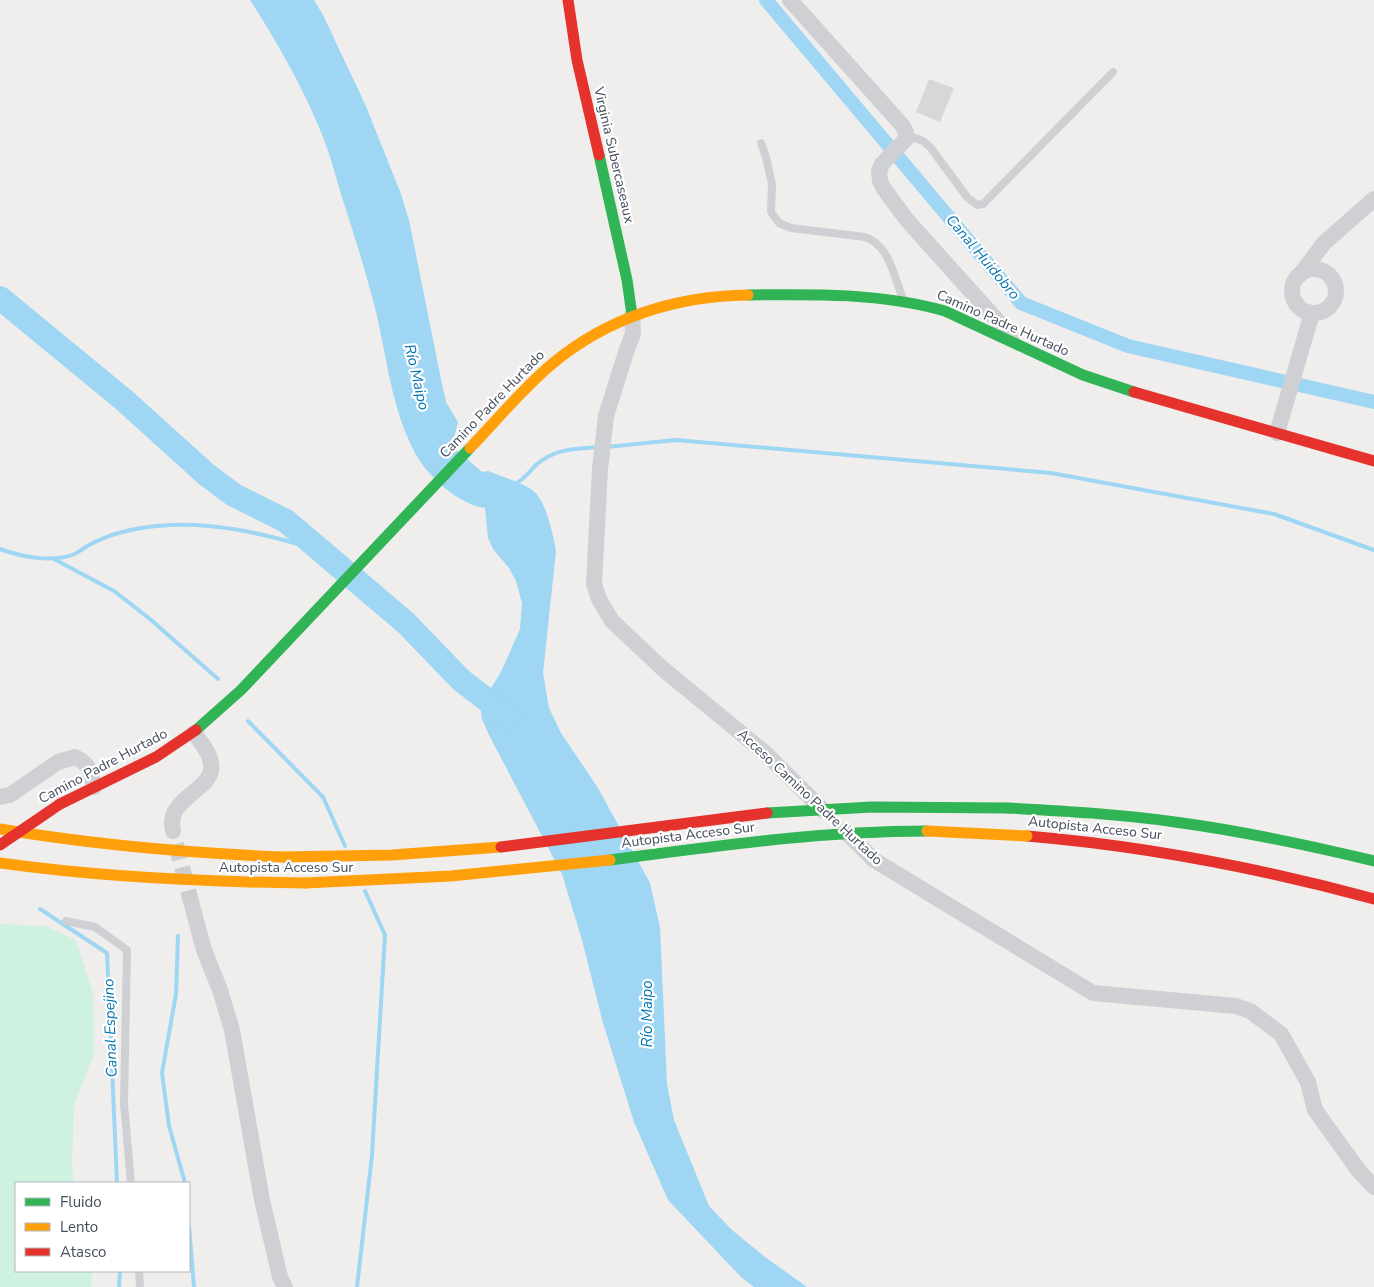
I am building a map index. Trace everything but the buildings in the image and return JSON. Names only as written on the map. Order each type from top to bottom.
[{"type":"main road","name":"Virginia Subercaseaux","points":[[568,0],[577,60],[627,280],[632,315]]},
{"type":"main road","name":"Camino Padre Hurtado","points":[[0,845],[60,804],[160,755],[194,733],[241,690],[491,425],[561,355],[586,339],[632,315],[675,302],[714,296],[834,295],[903,300],[922,304],[945,311],[1083,375],[1374,461]]},
{"type":"main road","name":"Autopista Acceso Sur","points":[[0,829],[146,849],[283,857],[368,857],[455,851],[573,839],[744,816],[838,808],[924,806],[1008,808],[1099,814],[1186,823],[1269,837],[1374,861]]},
{"type":"main road","name":"Autopista Acceso Sur","points":[[0,863],[138,878],[249,882],[366,882],[471,875],[595,862],[728,844],[831,834],[924,831],[1027,836],[1116,844],[1213,859],[1286,875],[1374,899]]},
{"type":"street","points":[[790,0],[902,125],[904,140],[882,164],[879,171],[884,189],[907,220],[1020,346]]},
{"type":"street","points":[[1300,275],[1306,271],[1320,270],[1331,278],[1336,292],[1331,305],[1319,312],[1312,313],[1299,307],[1292,294],[1293,287],[1300,275],[1324,243],[1370,205]]},
{"type":"street","points":[[1277,433],[1312,313]]},
{"type":"street","name":"Acceso Camino Padre Hurtado","points":[[632,315],[633,334],[606,416],[600,469],[594,584],[598,599],[612,621],[663,669],[764,752],[874,860],[1093,993],[1236,1006],[1250,1011],[1281,1034],[1308,1082],[1315,1110],[1359,1170],[1374,1187]]},
{"type":"street","points":[[173,831],[171,818],[176,808],[206,782],[210,770],[209,755],[194,733]]},
{"type":"street","points":[[0,797],[10,796],[58,762],[75,757],[84,761],[90,770],[94,787]]},
{"type":"street","points":[[193,909],[204,950],[220,990],[232,1030],[262,1200],[280,1277],[285,1287]]},
{"type":"lane","points":[[904,140],[923,141],[930,146],[967,197],[977,204],[982,204],[1113,72]]},
{"type":"lane","points":[[761,143],[772,184],[771,212],[779,223],[792,228],[865,237],[874,240],[884,249],[903,300]]},
{"type":"lane","points":[[66,921],[95,928],[127,950],[124,1104],[131,1182]]},
{"type":"lane","points":[[139,1272],[140,1287]]},
{"type":"green space","points":[[0,924],[45,926],[76,940],[93,993],[94,1054],[74,1105],[72,1166],[74,1182],[15,1182],[15,1272],[92,1272],[91,1287],[0,1287]]},
{"type":"water","points":[[250,0],[314,0],[323,15],[365,104],[401,194],[409,220],[446,402],[458,422],[452,446],[482,472],[488,471],[528,487],[537,495],[545,509],[556,551],[543,673],[549,708],[561,733],[598,788],[650,883],[660,927],[667,1084],[674,1120],[709,1206],[732,1230],[765,1257],[807,1287],[754,1287],[741,1277],[668,1200],[634,1122],[603,1023],[582,940],[562,874],[482,719],[480,705],[501,672],[520,629],[522,603],[516,581],[509,568],[493,549],[488,538],[485,508],[464,501],[445,488],[428,471],[415,453],[393,394],[368,280],[326,144],[299,84]]},
{"type":"waterway","name":"Canal Huidobro","points":[[766,0],[1021,303],[1128,346],[1374,402]]},
{"type":"waterway","name":"Río Maipo","points":[[0,298],[124,400],[207,475],[234,495],[286,521],[406,623],[461,680],[509,717]]},
{"type":"waterway","points":[[606,447],[676,440],[1051,473],[1274,514],[1374,550]]},
{"type":"waterway","points":[[513,485],[523,479],[536,465],[550,455],[566,450],[599,447]]},
{"type":"waterway","points":[[0,549],[37,558],[66,557],[75,554],[98,540],[123,532],[149,527],[199,525],[261,534],[322,551]]},
{"type":"waterway","points":[[54,559],[114,591],[150,619],[218,679]]},
{"type":"waterway","points":[[248,721],[323,797],[345,846]]},
{"type":"waterway","points":[[357,1287],[372,1155],[385,935],[365,891]]},
{"type":"waterway","name":"Canal Espejino","points":[[40,909],[107,953],[117,1182]]},
{"type":"waterway","points":[[178,936],[176,994],[162,1073],[169,1126],[185,1182]]},
{"type":"waterway","points":[[190,1238],[194,1287]]},
{"type":"waterway","name":"Canal Espejino","points":[[119,1287],[120,1272]]},
{"type":"tunnel","points":[[176,844],[193,909]]},
{"type":"traffic: fast","points":[[599,155],[627,280],[632,315]]},
{"type":"traffic: fast","points":[[748,295],[848,296],[897,301],[945,311],[1083,375],[1134,392]]},
{"type":"traffic: fast","points":[[196,730],[241,690],[470,448]]},
{"type":"traffic: fast","points":[[767,813],[872,807],[1008,808]]},
{"type":"traffic: fast","points":[[1008,808],[1154,819],[1275,839],[1374,861]]},
{"type":"traffic: fast","points":[[610,860],[808,836],[927,831]]},
{"type":"traffic: slow","points":[[470,448],[520,394],[552,364],[596,334],[644,312],[670,305],[721,296],[748,295]]},
{"type":"traffic: slow","points":[[0,829],[141,848],[283,857]]},
{"type":"traffic: slow","points":[[927,831],[1027,836]]},
{"type":"traffic: slow","points":[[283,857],[392,855],[501,847]]},
{"type":"traffic: slow","points":[[305,883],[451,876],[610,860]]},
{"type":"traffic: slow","points":[[0,863],[152,878],[305,883]]},
{"type":"traffic: jam","points":[[568,0],[577,60],[599,155]]},
{"type":"traffic: jam","points":[[1134,392],[1374,461]]},
{"type":"traffic: jam","points":[[60,804],[156,757],[196,730]]},
{"type":"traffic: jam","points":[[0,845],[60,804]]},
{"type":"traffic: jam","points":[[501,847],[767,813]]},
{"type":"traffic: jam","points":[[1027,836],[1159,852],[1288,877],[1374,899]]}]
